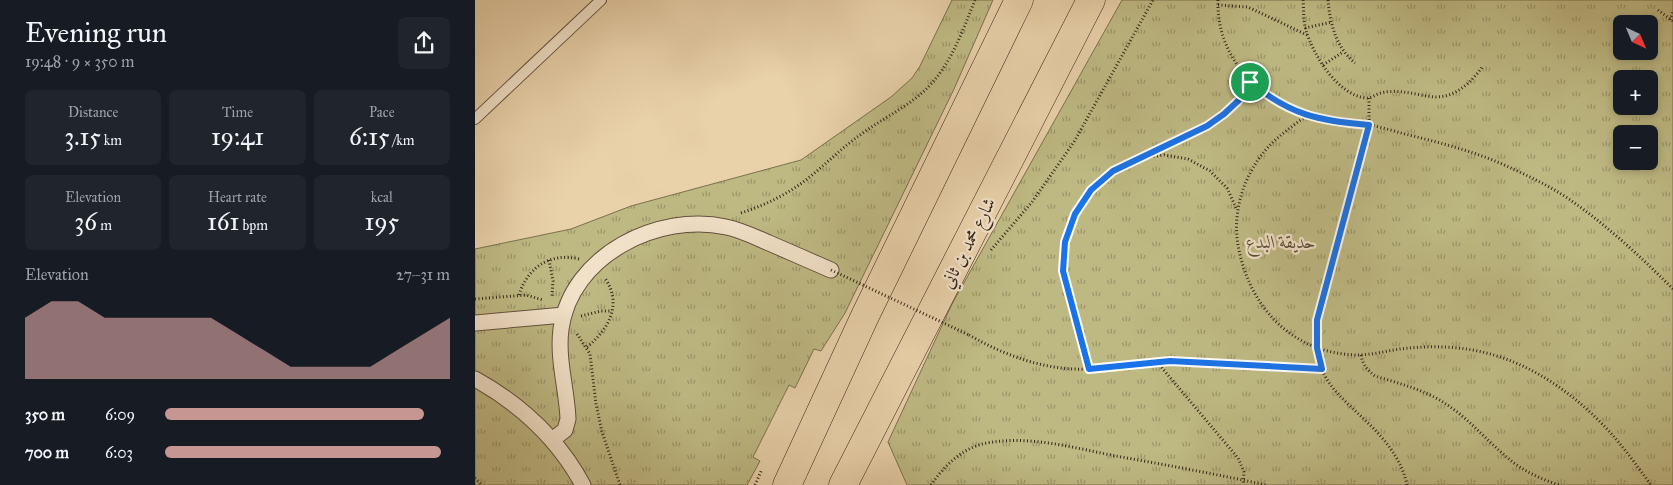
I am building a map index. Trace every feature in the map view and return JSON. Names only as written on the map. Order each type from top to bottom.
[{"type":"main road","points":[[787,485],[865,316],[1019,0]]},
{"type":"main road","name":"شارع محمد بن ثاني","points":[[843,485],[1091,0]]},
{"type":"street","points":[[552,440],[565,430],[568,419],[560,344],[569,316],[569,300],[585,277],[604,257],[627,242],[674,225],[701,224],[728,227],[745,232],[831,270]]},
{"type":"street","points":[[475,323],[569,316]]},
{"type":"street","points":[[475,378],[515,405],[552,440],[583,485]]},
{"type":"lane","points":[[475,119],[601,0]]},
{"type":"path","points":[[728,227],[732,218],[762,206],[797,186],[861,134],[904,108],[918,97],[931,84],[951,56],[975,0]]},
{"type":"path","points":[[991,251],[1032,202],[1074,142],[1153,0]]},
{"type":"path","points":[[1218,0],[1220,26],[1227,47],[1237,66],[1250,82],[1273,100],[1306,116],[1369,125],[1478,154],[1512,168],[1544,184],[1575,203],[1646,262],[1673,289]]},
{"type":"path","points":[[1303,0],[1305,28],[1311,46],[1323,65],[1338,83],[1351,93],[1359,96],[1369,98],[1379,93],[1390,91],[1438,97],[1452,94],[1470,82],[1483,66]]},
{"type":"path","points":[[1328,0],[1338,42],[1343,52],[1355,63]]},
{"type":"path","points":[[1218,5],[1248,7],[1307,36]]},
{"type":"path","points":[[1658,10],[1672,20],[1673,11]]},
{"type":"path","points":[[1305,28],[1332,22]]},
{"type":"path","points":[[1323,65],[1343,52]]},
{"type":"path","points":[[1089,369],[1063,271],[1065,242],[1075,214],[1091,190],[1113,171],[1207,126],[1239,100],[1250,82]]},
{"type":"path","points":[[1369,98],[1369,125],[1320,306],[1316,334],[1317,348],[1325,377],[1340,397],[1388,444],[1398,460],[1407,485]]},
{"type":"path","points":[[1306,116],[1272,143],[1259,157],[1250,173],[1238,210],[1237,237],[1241,264],[1252,290],[1267,312],[1282,328],[1302,341],[1317,348],[1339,353],[1361,355],[1438,346],[1473,350],[1497,356],[1523,366],[1568,394],[1589,411],[1608,430],[1651,485]]},
{"type":"path","points":[[1140,158],[1164,155],[1188,159],[1210,171],[1227,188],[1238,210]]},
{"type":"path","points":[[549,260],[553,282],[550,303]]},
{"type":"path","points":[[831,270],[969,335],[991,348],[1039,364],[1089,369],[1157,362],[1185,362],[1322,369]]},
{"type":"path","points":[[569,316],[612,311]]},
{"type":"path","points":[[1361,355],[1368,371],[1375,376],[1425,392],[1448,405],[1510,460],[1528,472],[1559,485]]},
{"type":"path","points":[[1157,362],[1238,458],[1242,465],[1243,485]]},
{"type":"path","points":[[931,485],[939,474],[960,454],[986,443],[1011,440],[1038,442],[1265,485]]},
{"type":"path","points":[[755,485],[763,469]]},
{"type":"path","points":[[475,478],[482,485]]},
{"type":"green space","points":[[952,0],[993,0],[954,89],[845,313],[821,351],[814,349],[795,388],[789,385],[753,457],[760,461],[747,485],[475,485],[475,249],[571,229],[631,206],[801,160],[891,97],[912,78],[920,66]]},
{"type":"green space","name":"حديقة البدع","points":[[1122,0],[1673,0],[1673,485],[907,485],[888,442],[952,304]]},
{"type":"route","points":[[1250,82],[1267,96],[1306,116],[1369,125],[1317,320],[1317,348],[1322,369],[1170,361],[1089,369],[1063,271],[1065,242],[1075,214],[1091,190],[1113,171],[1207,126],[1239,100],[1250,82]]}]
